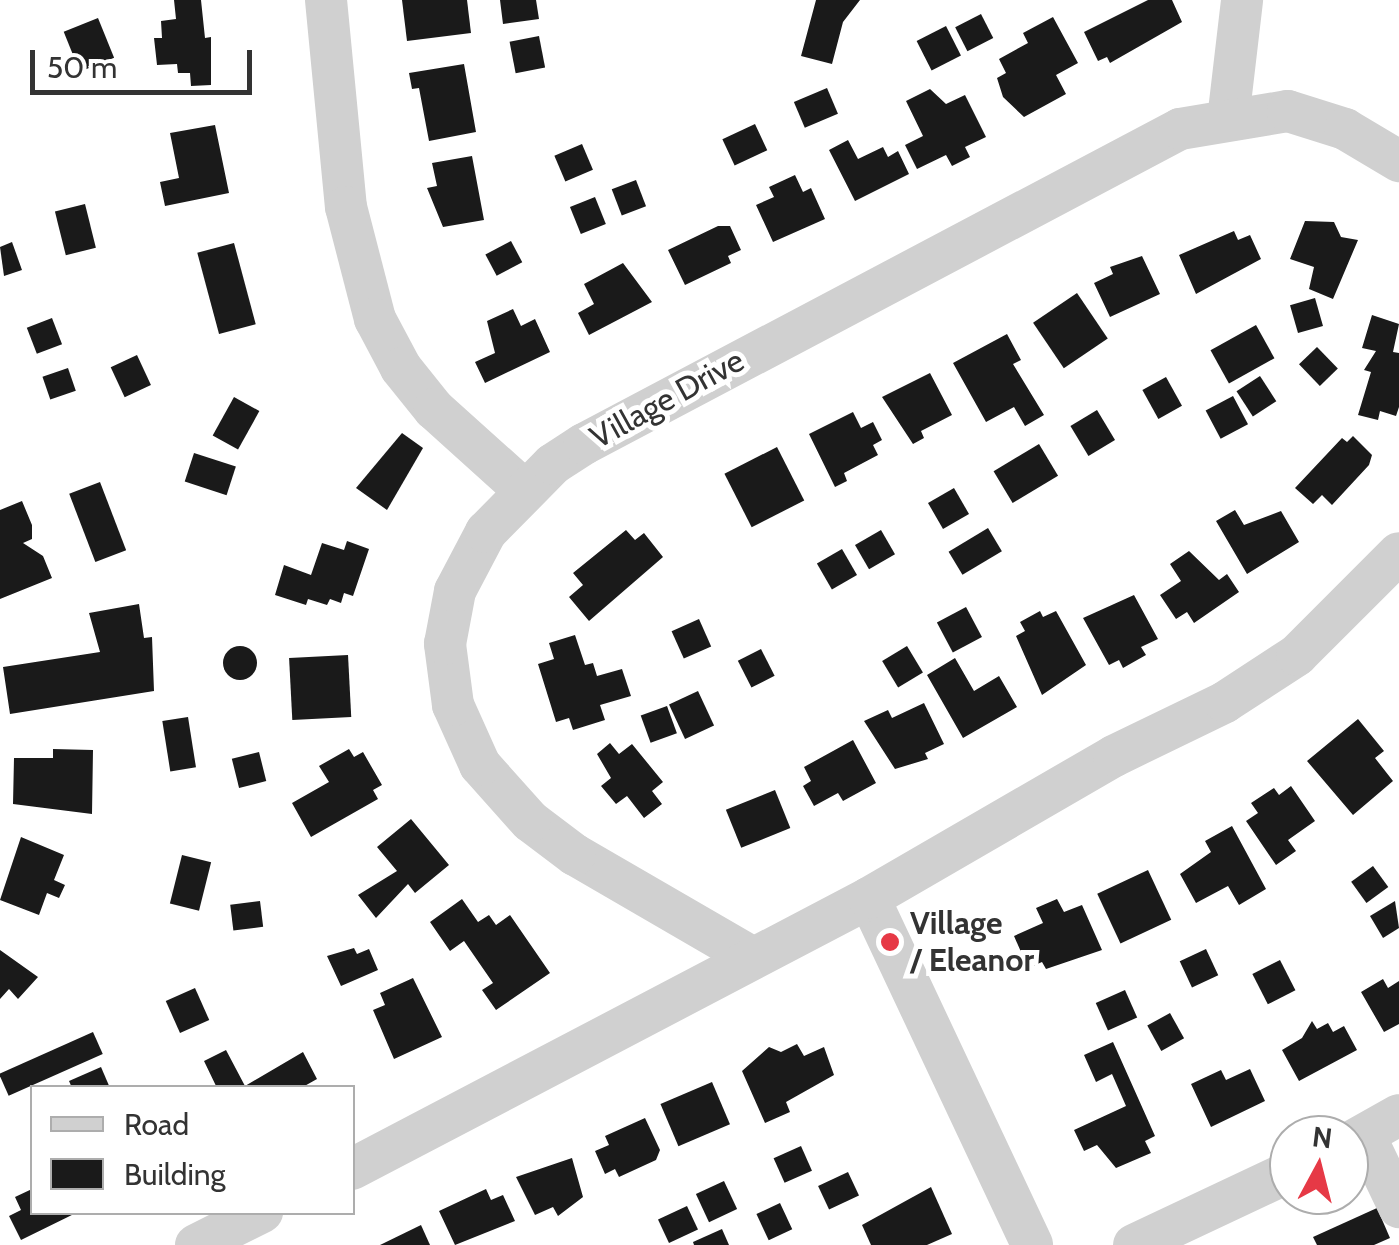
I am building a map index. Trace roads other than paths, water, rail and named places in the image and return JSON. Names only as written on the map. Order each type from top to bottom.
[{"type":"street","points":[[326,0],[346,207],[376,319],[401,368],[434,409],[525,491]]},
{"type":"street","points":[[1228,120],[1242,0]]},
{"type":"street","name":"Village Drive","points":[[753,958],[655,907],[530,822],[480,765],[465,736],[446,673],[448,617],[465,566],[525,491],[568,454],[675,392],[1180,129],[1288,112],[1345,130],[1399,161]]},
{"type":"street","points":[[355,1166],[869,898],[1261,679],[1337,620],[1399,553]]},
{"type":"street","points":[[869,898],[1032,1245]]},
{"type":"street","points":[[1371,1131],[1399,1207]]},
{"type":"street","points":[[1134,1245],[1269,1181]]},
{"type":"street","points":[[196,1245],[256,1215]]},
{"type":"place","name":"Village / Eleanor","points":[[890,942]]}]
